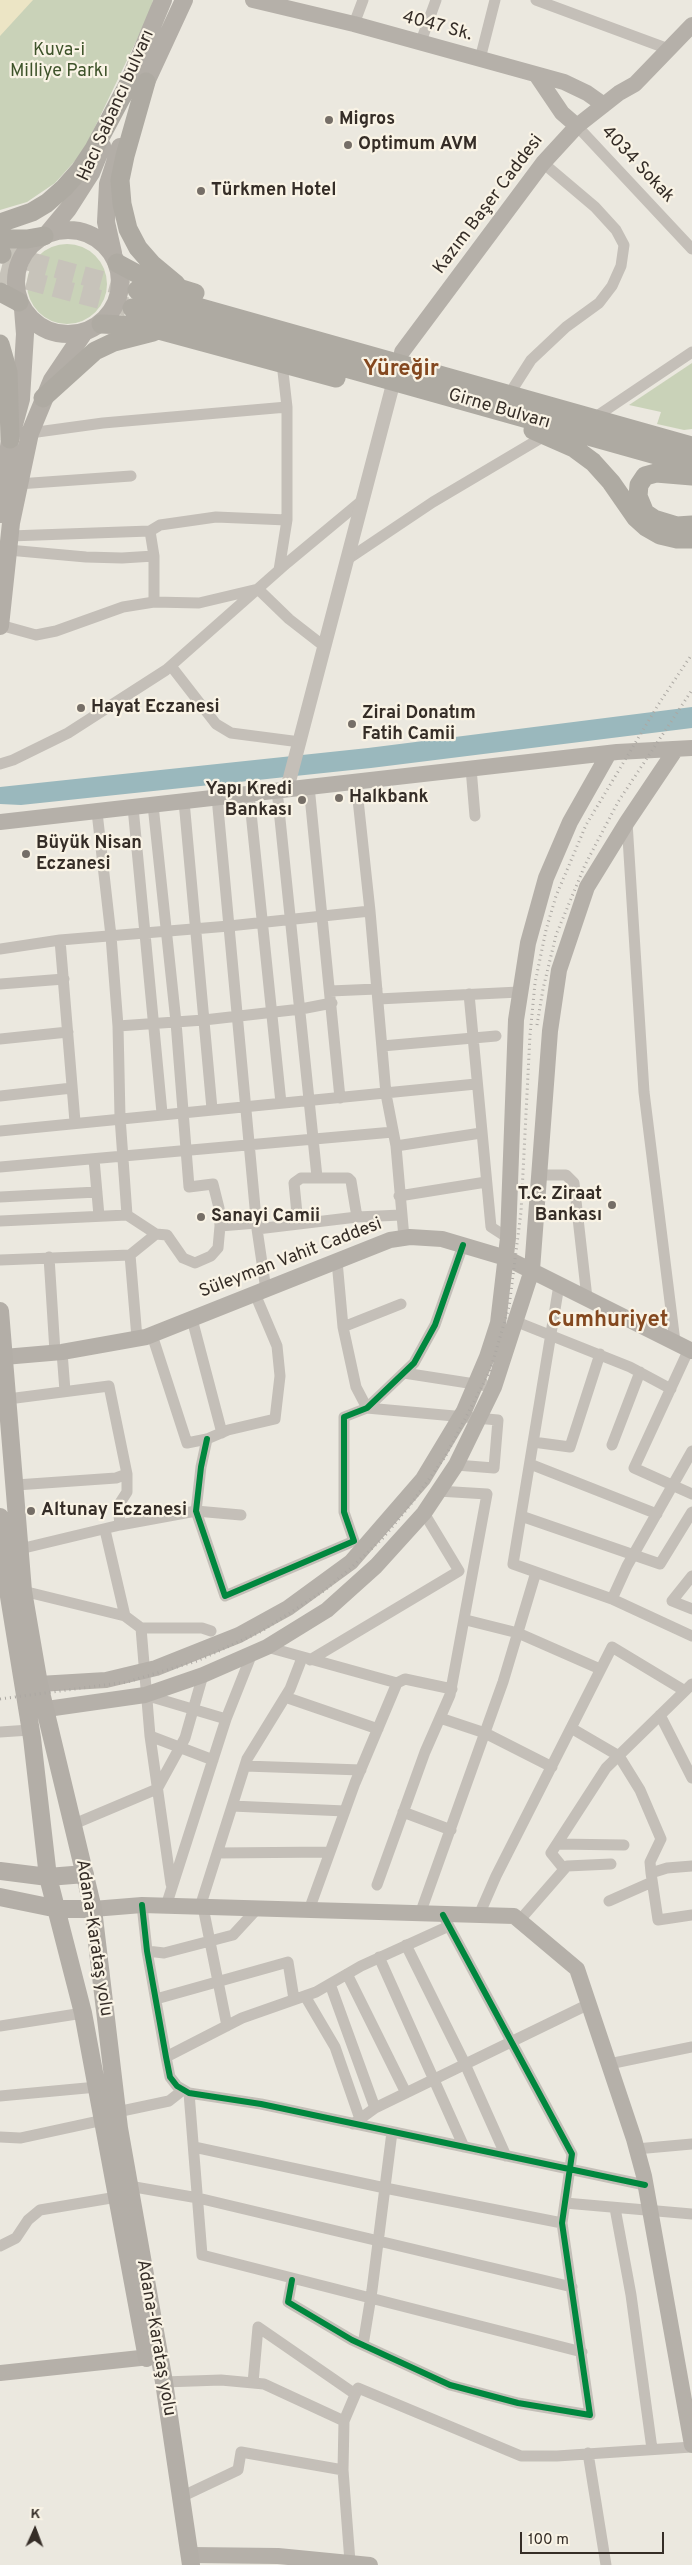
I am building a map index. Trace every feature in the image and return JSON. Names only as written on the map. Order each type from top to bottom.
[{"type":"highway","points":[[0,223],[32,212],[47,203],[64,188],[80,170],[137,82]]},
{"type":"highway","points":[[137,82],[120,180],[122,204],[128,229],[138,248],[172,281],[188,291]]},
{"type":"highway","points":[[1,248],[46,234]]},
{"type":"highway","points":[[115,258],[143,277],[402,352],[474,383]]},
{"type":"highway","name":"Girne Bulvarı","points":[[137,290],[510,393],[692,446]]},
{"type":"highway","points":[[0,292],[21,305]]},
{"type":"highway","name":"Girne Bulvarı","points":[[132,308],[692,465]]},
{"type":"highway","points":[[93,327],[144,326],[370,387],[443,394],[574,448],[592,462],[611,482],[636,518],[662,529],[692,525]]},
{"type":"highway","points":[[43,398],[95,352],[133,337],[162,331]]},
{"type":"highway","points":[[0,344],[8,372],[10,439]]},
{"type":"highway","points":[[671,440],[692,440]]},
{"type":"highway","points":[[692,476],[656,472],[645,476],[639,485],[639,503],[645,513],[662,529],[677,539],[692,539]]},
{"type":"main road","name":"Hacı Sabancı bulvarı","points":[[115,258],[106,222],[108,184],[127,126],[137,82],[163,0]]},
{"type":"main road","name":"Hacı Sabancı bulvarı","points":[[46,234],[68,209],[91,173],[137,82],[184,0]]},
{"type":"main road","name":"4047 Sk.","points":[[253,0],[280,4],[576,87],[604,105]]},
{"type":"main road","name":"Kazım Başer Caddesi","points":[[402,352],[543,163],[577,126],[619,93],[692,17]]},
{"type":"main road","name":"Kazım Başer Caddesi","points":[[619,93],[635,84],[692,25]]},
{"type":"main road","points":[[537,76],[558,107],[577,126]]},
{"type":"main road","points":[[0,514],[10,439],[21,399],[25,334],[16,285],[18,266],[28,248],[46,234],[68,230],[86,233],[99,240],[115,258],[121,278],[119,296],[110,314],[93,327],[68,352],[43,398],[30,433],[18,484],[9,543],[0,626]]},
{"type":"main road","points":[[21,305],[30,318],[44,329],[65,335],[93,327]]},
{"type":"main road","points":[[0,822],[96,812],[284,787],[309,786],[609,753],[684,749]]},
{"type":"main road","points":[[47,1709],[145,1695],[203,1675],[251,1656],[267,1647],[327,1610],[376,1566],[424,1513],[456,1465],[494,1387],[517,1322],[532,1270],[550,1031],[559,970],[588,887],[627,822],[684,749]]},
{"type":"main road","points":[[39,1684],[106,1680],[144,1670],[238,1635],[288,1608],[351,1562],[423,1479],[461,1416],[476,1383],[498,1323],[508,1238],[512,1081],[519,992],[528,943],[546,878],[570,822],[609,753]]},
{"type":"main road","name":"Süleyman Vahit Caddesi","points":[[4,1357],[58,1352],[145,1336],[390,1240],[404,1238],[442,1239],[506,1258],[685,1347]]},
{"type":"main road","name":"Adana-Karataş yolu","points":[[0,1311],[16,1485],[23,1591],[39,1684],[47,1709],[93,1909],[110,2116],[153,2357],[160,2427],[187,2562]]},
{"type":"main road","name":"Adana-Karataş yolu","points":[[0,1525],[5,1572],[30,1730],[48,1877],[58,1909],[83,2013],[97,2087],[110,2116]]},
{"type":"main road","points":[[0,1872],[48,1877],[85,1874]]},
{"type":"main road","points":[[0,1897],[58,1909],[93,1909],[142,1905],[420,1914],[446,1920],[479,1915],[514,1916],[577,1969],[589,2004],[636,2149],[645,2185],[692,2446]]},
{"type":"main road","points":[[0,2373],[153,2357]]},
{"type":"main road","name":"Adana-Karataş yolu","points":[[153,2357],[164,2382],[182,2497],[187,2562]]},
{"type":"main road","points":[[187,2562],[278,2556],[370,2565]]},
{"type":"street","points":[[354,24],[363,0]]},
{"type":"street","points":[[420,44],[436,0]]},
{"type":"street","points":[[480,60],[494,0]]},
{"type":"street","points":[[536,0],[663,47]]},
{"type":"street","name":"4034 Sokak","points":[[577,126],[692,249]]},
{"type":"street","points":[[510,393],[531,360],[566,328],[599,303],[612,286],[621,266],[624,244],[616,230],[594,207],[543,163]]},
{"type":"street","points":[[594,418],[692,352]]},
{"type":"street","points":[[279,570],[287,520],[287,407],[282,364]]},
{"type":"street","points":[[317,1176],[291,919],[284,787],[299,744],[392,388]]},
{"type":"street","points":[[30,433],[103,423],[287,407]]},
{"type":"street","points":[[348,559],[433,502],[546,435]]},
{"type":"street","points":[[18,484],[131,476]]},
{"type":"street","points":[[0,764],[13,760],[68,733],[171,666],[279,570],[364,500]]},
{"type":"street","points":[[9,543],[150,531],[160,525],[216,517],[287,520]]},
{"type":"street","points":[[150,531],[154,556],[154,602]]},
{"type":"street","points":[[9,543],[86,557],[122,558],[154,556]]},
{"type":"street","points":[[258,589],[288,619],[325,647]]},
{"type":"street","points":[[0,626],[36,635],[56,631],[123,607],[154,602],[199,603],[258,589]]},
{"type":"street","points":[[171,666],[216,724],[223,729],[231,733],[299,744]]},
{"type":"street","points":[[471,768],[475,816]]},
{"type":"street","points":[[356,781],[378,994],[386,1094],[396,1146],[404,1238]]},
{"type":"street","points":[[309,786],[340,1098]]},
{"type":"street","points":[[249,793],[280,1103]]},
{"type":"street","points":[[130,1255],[145,1336],[187,1443],[275,1419],[280,1376],[277,1346],[261,1292],[250,1145],[217,797]]},
{"type":"street","points":[[184,801],[212,1108]]},
{"type":"street","points":[[0,1221],[127,1215],[156,1234],[167,1235],[183,1258],[195,1262],[211,1256],[218,1248],[219,1208],[213,1184],[189,1187],[176,1022],[152,805]]},
{"type":"street","points":[[133,807],[162,1113]]},
{"type":"street","points":[[96,812],[111,936],[118,1026],[120,1117],[127,1215]]},
{"type":"street","points":[[627,822],[644,1092],[685,1347],[671,1389],[634,1468],[692,1494]]},
{"type":"street","points":[[0,950],[60,940],[261,923],[370,911]]},
{"type":"street","points":[[60,940],[75,1122]]},
{"type":"street","points":[[0,984],[64,979]]},
{"type":"street","points":[[118,1026],[204,1020],[301,1009],[331,997],[378,994],[519,992]]},
{"type":"street","points":[[468,994],[491,1227],[508,1238]]},
{"type":"street","points":[[0,1039],[68,1032]]},
{"type":"street","points":[[382,1046],[496,1036]]},
{"type":"street","points":[[0,1131],[120,1117],[386,1094],[476,1084]]},
{"type":"street","points":[[0,1096],[72,1088]]},
{"type":"street","points":[[0,1167],[186,1152],[393,1132]]},
{"type":"street","points":[[396,1146],[481,1134]]},
{"type":"street","points":[[94,1159],[99,1216]]},
{"type":"street","points":[[540,1175],[566,1175],[574,1183],[587,1298]]},
{"type":"street","points":[[298,1224],[294,1183],[301,1178],[317,1176],[348,1178],[351,1181],[357,1217]]},
{"type":"street","points":[[399,1196],[486,1182]]},
{"type":"street","points":[[0,1197],[97,1192]]},
{"type":"street","points":[[220,1226],[298,1224],[357,1217],[401,1215]]},
{"type":"street","points":[[0,1260],[130,1255],[156,1234]]},
{"type":"street","points":[[207,1439],[200,1467],[196,1511],[224,1596],[354,1541],[344,1512],[344,1417],[367,1408],[414,1364],[435,1325],[463,1245]]},
{"type":"street","points":[[49,1257],[58,1352],[64,1392]]},
{"type":"street","points":[[337,1261],[343,1327],[356,1387],[367,1408]]},
{"type":"street","points":[[560,1285],[550,1333],[513,1564],[612,1599],[692,1636]]},
{"type":"street","points":[[343,1327],[401,1304]]},
{"type":"street","points":[[192,1319],[222,1433]]},
{"type":"street","points":[[517,1322],[550,1333],[600,1354],[640,1372],[671,1389]]},
{"type":"street","points":[[533,1442],[570,1447],[600,1354]]},
{"type":"street","points":[[612,1445],[640,1372]]},
{"type":"street","points":[[404,1373],[494,1387]]},
{"type":"street","points":[[8,1399],[109,1386],[127,1474],[127,1492],[118,1506],[120,1525]]},
{"type":"street","points":[[367,1408],[498,1420],[494,1468],[456,1465]]},
{"type":"street","points":[[612,1599],[634,1554],[692,1451]]},
{"type":"street","points":[[530,1464],[657,1514]]},
{"type":"street","points":[[16,1485],[116,1478],[127,1474]]},
{"type":"street","points":[[377,1885],[425,1752],[452,1688],[466,1620],[487,1494],[438,1491]]},
{"type":"street","points":[[20,1548],[105,1530],[120,1525],[196,1511],[241,1515]]},
{"type":"street","points":[[521,1516],[660,1564],[692,1512]]},
{"type":"street","points":[[227,2026],[202,1907],[245,1766],[306,1659],[460,1571],[424,1513]]},
{"type":"street","points":[[105,1530],[125,1616]]},
{"type":"street","points":[[420,1914],[485,1733],[536,1572]]},
{"type":"street","points":[[692,1576],[672,1601],[692,1609]]},
{"type":"street","points":[[23,1591],[125,1616],[141,1628],[202,1628],[211,1631]]},
{"type":"street","points":[[466,1620],[518,1633],[600,1669]]},
{"type":"street","points":[[141,1628],[145,1695],[172,1888]]},
{"type":"street","points":[[267,1647],[397,1683]]},
{"type":"street","points":[[479,1915],[496,1876],[612,1647],[688,1687],[606,1768],[551,1853],[564,1869]]},
{"type":"street","points":[[166,1906],[226,1719],[251,1656]]},
{"type":"street","points":[[74,1824],[157,1789],[180,1746],[203,1675]]},
{"type":"street","points":[[308,1910],[361,1770],[397,1683],[405,1679],[452,1688]]},
{"type":"street","points":[[145,1695],[226,1719]]},
{"type":"street","points":[[285,1697],[378,1729]]},
{"type":"street","points":[[660,1715],[692,1778]]},
{"type":"street","points":[[440,1718],[485,1733],[552,1767]]},
{"type":"street","points":[[571,1728],[619,1756],[640,1790],[661,1839],[650,1862],[658,1920],[692,1915]]},
{"type":"street","points":[[0,1732],[30,1730]]},
{"type":"street","points":[[150,1736],[213,1760]]},
{"type":"street","points":[[245,1766],[361,1770]]},
{"type":"street","points":[[232,1806],[345,1811]]},
{"type":"street","points":[[403,1812],[451,1830]]},
{"type":"street","points":[[557,1844],[624,1844]]},
{"type":"street","points":[[218,1853],[330,1852]]},
{"type":"street","points":[[519,1920],[567,1866],[611,1864]]},
{"type":"street","points":[[609,1901],[667,1868],[692,1866]]},
{"type":"street","points":[[142,1905],[147,1951],[166,2057],[170,2077],[177,2086],[186,2091],[357,2121],[392,2132],[645,2185]]},
{"type":"street","points":[[147,1951],[164,1953],[233,1935],[257,1909]]},
{"type":"street","points":[[166,2057],[242,2018],[330,1984],[379,1957],[406,1945],[446,1920],[572,2154],[562,2223],[590,2416],[518,2403],[450,2385],[363,2345],[288,2302],[292,2280]]},
{"type":"street","points":[[406,1945],[465,2064],[506,2156]]},
{"type":"street","points":[[379,1957],[464,2147]]},
{"type":"street","points":[[156,1999],[288,1962],[300,1997],[335,2047],[357,2121]]},
{"type":"street","points":[[347,1974],[406,2093]]},
{"type":"street","points":[[330,1984],[375,2108]]},
{"type":"street","points":[[357,2121],[375,2108],[589,2004]]},
{"type":"street","points":[[0,2026],[83,2013]]},
{"type":"street","points":[[609,2064],[692,2047]]},
{"type":"street","points":[[0,2096],[97,2087]]},
{"type":"street","points":[[0,2137],[20,2138],[110,2116],[169,2101],[186,2091]]},
{"type":"street","points":[[186,2091],[194,2147],[202,2256],[582,2352]]},
{"type":"street","points":[[363,2345],[371,2298],[392,2132]]},
{"type":"street","points":[[636,2149],[692,2144]]},
{"type":"street","points":[[194,2147],[385,2188],[562,2223]]},
{"type":"street","points":[[0,2246],[16,2238],[28,2220],[40,2210],[123,2192],[198,2198],[572,2287]]},
{"type":"street","points":[[565,2203],[692,2214]]},
{"type":"street","points":[[615,2208],[631,2295],[652,2449]]},
{"type":"street","points":[[253,2383],[258,2327],[355,2394]]},
{"type":"street","points":[[164,2382],[221,2380],[264,2384],[344,2422]]},
{"type":"street","points":[[350,2562],[342,2470],[344,2422],[358,2388],[521,2456],[692,2446]]},
{"type":"street","points":[[182,2497],[238,2470],[241,2452],[342,2470]]},
{"type":"street","points":[[588,2453],[606,2565]]},
{"type":"green space","name":"Kuva-i Milliye Parkı","points":[[17,0],[153,0],[150,12],[83,152],[55,183],[27,202],[0,210],[0,20]]},
{"type":"green space","points":[[67,244],[82,247],[95,256],[104,269],[107,284],[104,299],[95,312],[82,321],[67,324],[52,321],[39,312],[30,299],[27,284],[30,269],[39,256],[52,247]]},
{"type":"green space","points":[[692,363],[692,429],[684,430],[657,424],[661,412],[629,405]]},
{"type":"sand","points":[[0,0],[33,0],[0,36]]},
{"type":"water","points":[[692,707],[692,728],[371,768],[21,805],[0,804],[0,787],[368,748]]},
{"type":"tunnel","points":[[2,254],[137,290]]},
{"type":"tunnel","points":[[0,273],[132,308]]},
{"type":"railway","points":[[0,1699],[127,1682],[197,1661],[262,1631],[325,1590],[383,1538],[408,1508],[445,1457],[490,1371],[509,1307],[521,1212],[530,1035],[535,983],[546,930],[556,896],[586,825],[658,705],[692,654]]},
{"type":"railway","points":[[537,1025],[543,989],[556,935],[585,865],[618,802],[692,690]]},
{"type":"cycle path","points":[[207,1439],[201,1467],[196,1511],[225,1596],[354,1541],[344,1512],[344,1417],[367,1408],[414,1363],[435,1325],[463,1245]]},
{"type":"cycle path","points":[[142,1905],[147,1951],[170,2077],[177,2086],[189,2093],[261,2104],[645,2185]]},
{"type":"cycle path","points":[[292,2280],[288,2302],[352,2340],[450,2385],[518,2403],[590,2415],[562,2223],[572,2154],[443,1915]]},
{"type":"place","name":"Migros","points":[[329,120]]},
{"type":"place","name":"Optimum AVM","points":[[348,145]]},
{"type":"place","name":"Türkmen Hotel","points":[[201,191]]},
{"type":"place","name":"Hayat Eczanesi","points":[[81,708]]},
{"type":"place","name":"Zirai Donatım Fatih Camii","points":[[352,724]]},
{"type":"place","name":"Halkbank","points":[[339,798]]},
{"type":"place","name":"Yapı Kredi Bankası","points":[[302,800]]},
{"type":"place","name":"Büyük Nisan Eczanesi","points":[[26,854]]},
{"type":"place","name":"T.C. Ziraat Bankası","points":[[612,1205]]},
{"type":"place","name":"Sanayi Camii","points":[[201,1217]]},
{"type":"place","name":"Altunay Eczanesi","points":[[31,1511]]},
{"type":"district","name":"Yüreğir","points":[[401,371]]},
{"type":"district","name":"Cumhuriyet","points":[[608,1322]]}]
